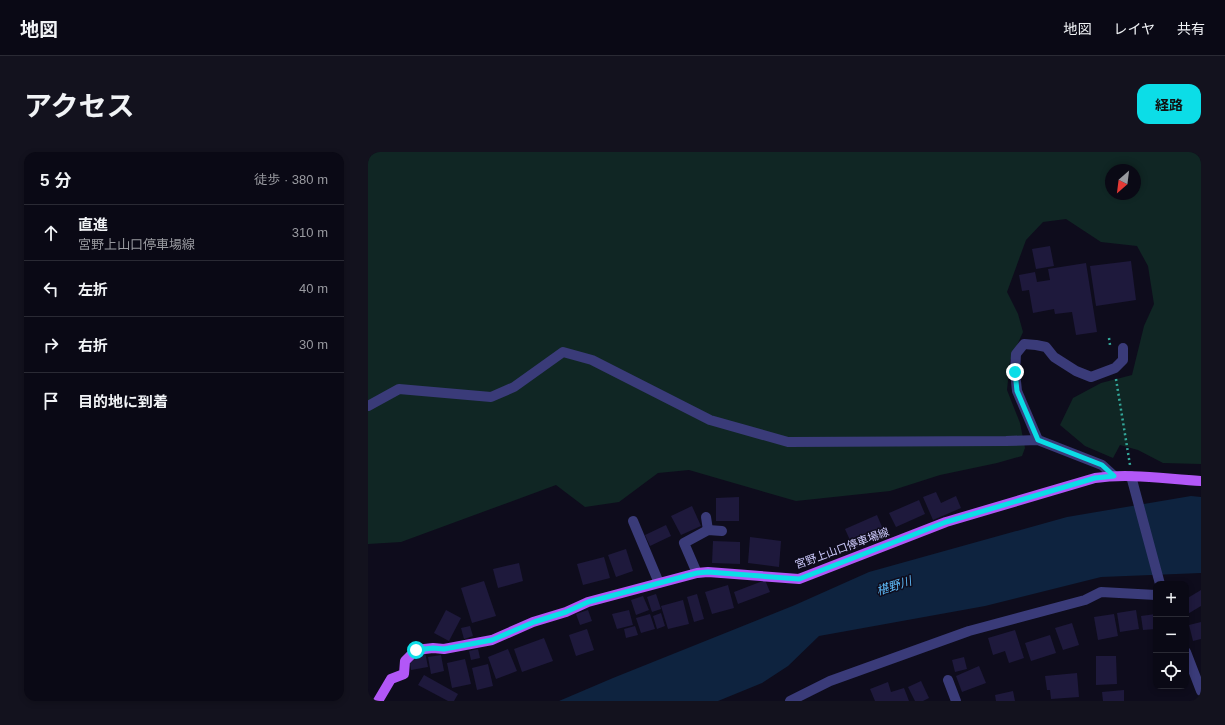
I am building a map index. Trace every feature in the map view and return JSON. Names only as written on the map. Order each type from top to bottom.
[{"type":"main road","name":"宮野上山口停車場線","points":[[378,701],[391,679],[404,674],[406,661],[416,650],[433,648],[444,649],[492,640],[534,622],[566,612],[588,602],[659,583],[697,573],[708,572],[799,579],[946,522],[1095,478],[1114,476],[1133,480],[1201,481]]},
{"type":"street","points":[[1038,440],[1017,391],[1015,372],[1016,354],[1024,344],[1046,347],[1054,357],[1076,371],[1091,377],[1114,368],[1123,360],[1123,348]]},
{"type":"street","points":[[368,406],[399,389],[491,397],[514,387],[563,352],[592,360],[710,420],[788,442],[1038,440],[1102,465],[1114,476]]},
{"type":"street","points":[[1133,480],[1159,581]]},
{"type":"street","points":[[706,516],[708,530]]},
{"type":"street","points":[[633,521],[659,583]]},
{"type":"street","points":[[697,573],[684,543],[708,530],[722,531]]},
{"type":"street","points":[[790,701],[830,681],[909,652],[969,631],[1085,600],[1101,592],[1153,595]]},
{"type":"street","points":[[1186,653],[1201,691]]},
{"type":"street","points":[[948,680],[956,701]]},
{"type":"path","points":[[1109,338],[1110,346]]},
{"type":"path","points":[[1114,368],[1133,480]]},
{"type":"green space","points":[[368,152],[1201,152],[1201,464],[1163,463],[1138,450],[1120,445],[1113,458],[1085,446],[1060,425],[1073,398],[1101,383],[1132,375],[1144,326],[1154,304],[1148,266],[1137,246],[1101,242],[1066,219],[1043,222],[1026,240],[1007,292],[1018,314],[1023,332],[1010,361],[1007,390],[1020,423],[1025,448],[1022,456],[940,475],[890,491],[796,501],[689,470],[658,473],[619,502],[585,507],[556,485],[401,542],[368,544]]},
{"type":"water","name":"椹野川","points":[[1191,496],[1201,497],[1201,573],[1101,577],[985,606],[819,636],[788,666],[762,683],[718,701],[559,701],[795,605],[869,572],[1067,517]]},
{"type":"building","points":[[1050,246],[1054,266],[1036,269],[1032,249]]},
{"type":"building","points":[[1131,261],[1136,300],[1096,306],[1090,266]]},
{"type":"building","points":[[1086,263],[1097,332],[1076,335],[1072,312],[1055,314],[1054,309],[1033,313],[1029,290],[1022,291],[1019,275],[1035,272],[1037,282],[1050,280],[1048,269]]},
{"type":"building","points":[[936,492],[941,503],[956,496],[961,508],[933,520],[923,497]]},
{"type":"building","points":[[739,497],[739,521],[716,521],[716,498]]},
{"type":"building","points":[[919,500],[925,514],[896,527],[889,513]]},
{"type":"building","points":[[692,506],[701,526],[681,535],[671,516]]},
{"type":"building","points":[[877,515],[885,534],[854,549],[845,529]]},
{"type":"building","points":[[666,525],[671,536],[650,546],[645,535]]},
{"type":"building","points":[[750,537],[781,541],[779,567],[748,563]]},
{"type":"building","points":[[713,541],[740,542],[740,564],[712,563]]},
{"type":"building","points":[[626,549],[633,571],[616,577],[608,555]]},
{"type":"building","points":[[604,557],[610,578],[583,585],[577,564]]},
{"type":"building","points":[[519,563],[523,581],[498,588],[493,569]]},
{"type":"building","points":[[765,580],[770,592],[738,604],[734,592]]},
{"type":"building","points":[[484,581],[496,616],[472,623],[461,588]]},
{"type":"building","points":[[728,585],[734,608],[712,614],[705,592]]},
{"type":"building","points":[[1201,590],[1201,606],[1189,613],[1189,597]]},
{"type":"building","points":[[656,594],[661,609],[652,612],[647,597]]},
{"type":"building","points":[[697,594],[704,619],[694,622],[687,597]]},
{"type":"building","points":[[643,596],[649,610],[636,615],[631,600]]},
{"type":"building","points":[[683,600],[689,624],[668,629],[661,606]]},
{"type":"building","points":[[446,610],[461,618],[449,641],[434,633]]},
{"type":"building","points":[[588,610],[592,621],[580,625],[576,614]]},
{"type":"building","points":[[629,610],[633,625],[617,629],[612,614]]},
{"type":"building","points":[[1136,610],[1139,629],[1120,632],[1117,613]]},
{"type":"building","points":[[661,613],[665,626],[657,629],[653,616]]},
{"type":"building","points":[[650,614],[655,629],[641,633],[636,618]]},
{"type":"building","points":[[1114,614],[1118,636],[1098,640],[1094,617]]},
{"type":"building","points":[[1153,614],[1153,629],[1143,630],[1141,616]]},
{"type":"building","points":[[1201,622],[1201,639],[1193,641],[1189,625]]},
{"type":"building","points":[[1072,623],[1079,645],[1063,650],[1055,628]]},
{"type":"building","points":[[470,626],[473,636],[464,639],[461,628]]},
{"type":"building","points":[[635,626],[638,635],[626,638],[624,629]]},
{"type":"building","points":[[587,629],[594,650],[576,656],[569,635]]},
{"type":"building","points":[[1015,630],[1024,658],[1009,663],[1005,651],[993,655],[988,638]]},
{"type":"building","points":[[1050,635],[1056,653],[1031,661],[1025,643]]},
{"type":"building","points":[[544,638],[553,661],[522,672],[514,649]]},
{"type":"building","points":[[478,649],[480,658],[471,660],[469,651]]},
{"type":"building","points":[[508,649],[517,671],[496,679],[488,657]]},
{"type":"building","points":[[425,652],[428,667],[411,670],[409,655]]},
{"type":"building","points":[[441,655],[444,671],[431,674],[428,657]]},
{"type":"building","points":[[1096,656],[1116,656],[1117,684],[1096,685]]},
{"type":"building","points":[[964,657],[967,669],[955,672],[952,660]]},
{"type":"building","points":[[465,659],[471,684],[452,688],[447,663]]},
{"type":"building","points":[[488,664],[493,686],[477,690],[472,668]]},
{"type":"building","points":[[979,666],[986,683],[962,692],[956,676]]},
{"type":"building","points":[[1077,673],[1079,697],[1051,699],[1050,690],[1047,690],[1045,676]]},
{"type":"building","points":[[424,675],[458,694],[454,701],[448,701],[418,685]]},
{"type":"building","points":[[921,681],[929,698],[923,701],[915,701],[908,687]]},
{"type":"building","points":[[888,682],[891,692],[904,688],[909,701],[875,701],[870,689]]},
{"type":"building","points":[[1124,690],[1124,701],[1103,701],[1102,692]]},
{"type":"building","points":[[1013,691],[1015,701],[996,701],[995,695]]},
{"type":"route","points":[[416,650],[433,648],[444,649],[492,640],[534,622],[566,612],[588,602],[697,573],[708,572],[744,574],[799,579],[946,522],[1095,478],[1114,476],[1102,465],[1062,448],[1038,440],[1017,391],[1015,372]]}]
